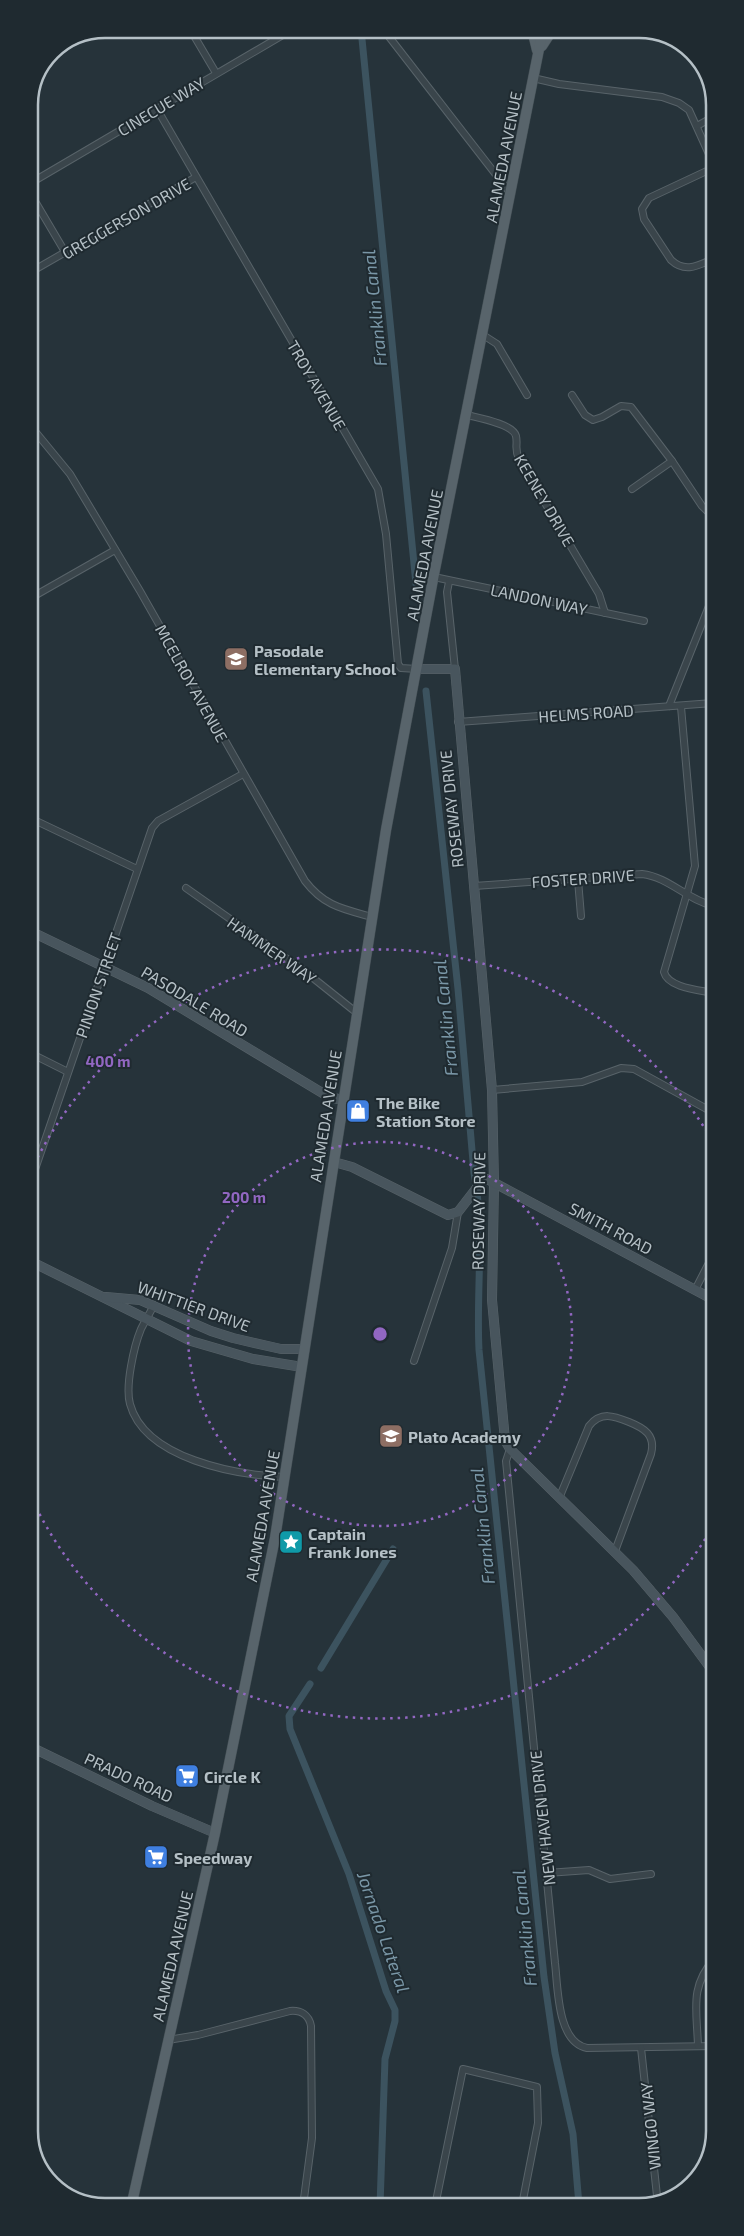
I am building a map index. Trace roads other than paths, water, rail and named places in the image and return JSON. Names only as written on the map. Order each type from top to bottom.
[{"type":"main road","points":[[534,38],[538,54]]},
{"type":"main road","name":"ALAMEDA AVENUE","points":[[133,2198],[215,1833],[275,1538],[396,774],[541,38]]},
{"type":"main road","points":[[538,54],[548,38]]},
{"type":"street","points":[[195,38],[216,74]]},
{"type":"street","name":"CINECUE WAY","points":[[38,179],[278,38]]},
{"type":"street","points":[[390,38],[511,194]]},
{"type":"street","points":[[534,78],[560,84],[662,97],[679,103],[689,110],[706,147]]},
{"type":"street","name":"TROY AVENUE","points":[[157,109],[378,489],[386,534],[398,664],[401,668],[417,669]]},
{"type":"street","points":[[697,126],[706,121]]},
{"type":"street","points":[[706,171],[649,198],[642,209],[644,219],[671,260],[677,265],[684,268],[693,268],[706,262]]},
{"type":"street","name":"GREGGERSON DRIVE","points":[[38,268],[196,177]]},
{"type":"street","points":[[38,206],[65,252]]},
{"type":"street","points":[[483,335],[498,344],[527,395]]},
{"type":"street","points":[[572,395],[585,415],[593,420],[621,406],[632,407],[672,460],[706,510]]},
{"type":"street","name":"KEENEY DRIVE","points":[[467,414],[507,426],[514,431],[517,439],[515,449],[518,459],[599,594],[606,614]]},
{"type":"street","name":"MCELROY AVENUE","points":[[38,435],[70,474],[311,889],[324,901],[337,908],[372,917]]},
{"type":"street","points":[[632,489],[672,460]]},
{"type":"street","points":[[38,594],[115,550]]},
{"type":"street","name":"LANDON WAY","points":[[434,577],[449,582],[644,621]]},
{"type":"street","name":"ROSEWAY DRIVE","points":[[449,582],[447,592],[458,722],[492,1090],[494,1183],[492,1208],[492,1309],[505,1440],[510,1449]]},
{"type":"street","points":[[670,706],[706,614]]},
{"type":"street","points":[[417,669],[454,669]]},
{"type":"street","name":"HELMS ROAD","points":[[458,722],[706,704]]},
{"type":"street","points":[[681,706],[695,866],[664,968],[666,977],[672,982],[706,991]]},
{"type":"street","name":"PINION STREET","points":[[38,1159],[152,828],[158,821],[244,774]]},
{"type":"street","points":[[38,822],[137,869]]},
{"type":"street","name":"FOSTER DRIVE","points":[[474,886],[578,880],[612,875],[649,874],[663,880],[687,896],[706,903]]},
{"type":"street","points":[[578,880],[581,916]]},
{"type":"street","name":"HAMMER WAY","points":[[186,888],[304,970],[357,1013]]},
{"type":"street","name":"PASODALE ROAD","points":[[38,935],[148,988],[329,1098],[343,1100]]},
{"type":"street","points":[[38,1057],[68,1072]]},
{"type":"street","points":[[492,1090],[582,1082],[626,1067],[706,1109]]},
{"type":"street","points":[[334,1162],[352,1166],[443,1214],[458,1212]]},
{"type":"street","points":[[414,1361],[452,1248],[458,1212],[480,1184],[487,1179],[494,1183]]},
{"type":"street","name":"SMITH ROAD","points":[[494,1183],[706,1296]]},
{"type":"street","name":"WHITTIER DRIVE","points":[[38,1266],[103,1296],[191,1341],[224,1352],[302,1367]]},
{"type":"street","points":[[695,1290],[706,1269]]},
{"type":"street","name":"WHITTIER DRIVE","points":[[103,1296],[128,1297],[154,1305],[211,1331],[234,1338],[281,1348],[305,1349]]},
{"type":"street","points":[[154,1305],[141,1328],[136,1345],[129,1389],[130,1404],[141,1426],[158,1442],[216,1468],[260,1476],[284,1477]]},
{"type":"street","points":[[560,1496],[593,1422],[608,1415],[643,1428],[652,1439],[653,1448],[614,1551]]},
{"type":"street","points":[[510,1449],[614,1551],[658,1600],[706,1662]]},
{"type":"street","name":"NEW HAVEN DRIVE","points":[[510,1449],[506,1461],[560,2006],[569,2036],[580,2047],[587,2048],[706,2046]]},
{"type":"street","name":"PRADO ROAD","points":[[38,1750],[152,1806],[215,1833]]},
{"type":"street","points":[[547,1873],[589,1870],[610,1878],[651,1874]]},
{"type":"street","points":[[698,2046],[696,1994],[701,1976],[706,1970]]},
{"type":"street","points":[[168,2040],[198,2035],[290,2011],[298,2011],[308,2017],[311,2026],[313,2100],[310,2152],[304,2198]]},
{"type":"street","name":"WINGO WAY","points":[[641,2048],[657,2196]]},
{"type":"street","points":[[437,2198],[463,2069],[536,2087],[538,2123],[523,2198]]},
{"type":"waterway","name":"Franklin Canal","points":[[362,38],[416,584]]},
{"type":"waterway","name":"Franklin Canal","points":[[426,691],[458,989],[479,1217],[479,1350],[544,1977],[555,2053],[573,2134],[578,2198]]},
{"type":"waterway","name":"Jornado Lateral","points":[[321,1668],[393,1549]]},
{"type":"waterway","name":"Jornado Lateral","points":[[310,1684],[289,1716],[290,1729],[349,1874],[386,1991],[395,2010],[395,2021],[385,2059],[380,2198]]},
{"type":"place","name":"Pasodale Elementary School","points":[[236,659]]},
{"type":"place","name":"The Bike Station Store","points":[[358,1111]]},
{"type":"place","name":"Plato Academy","points":[[391,1436]]},
{"type":"place","name":"Captain Frank Jones","points":[[291,1542]]},
{"type":"place","name":"Circle K","points":[[187,1776]]},
{"type":"place","name":"Speedway","points":[[156,1857]]}]
